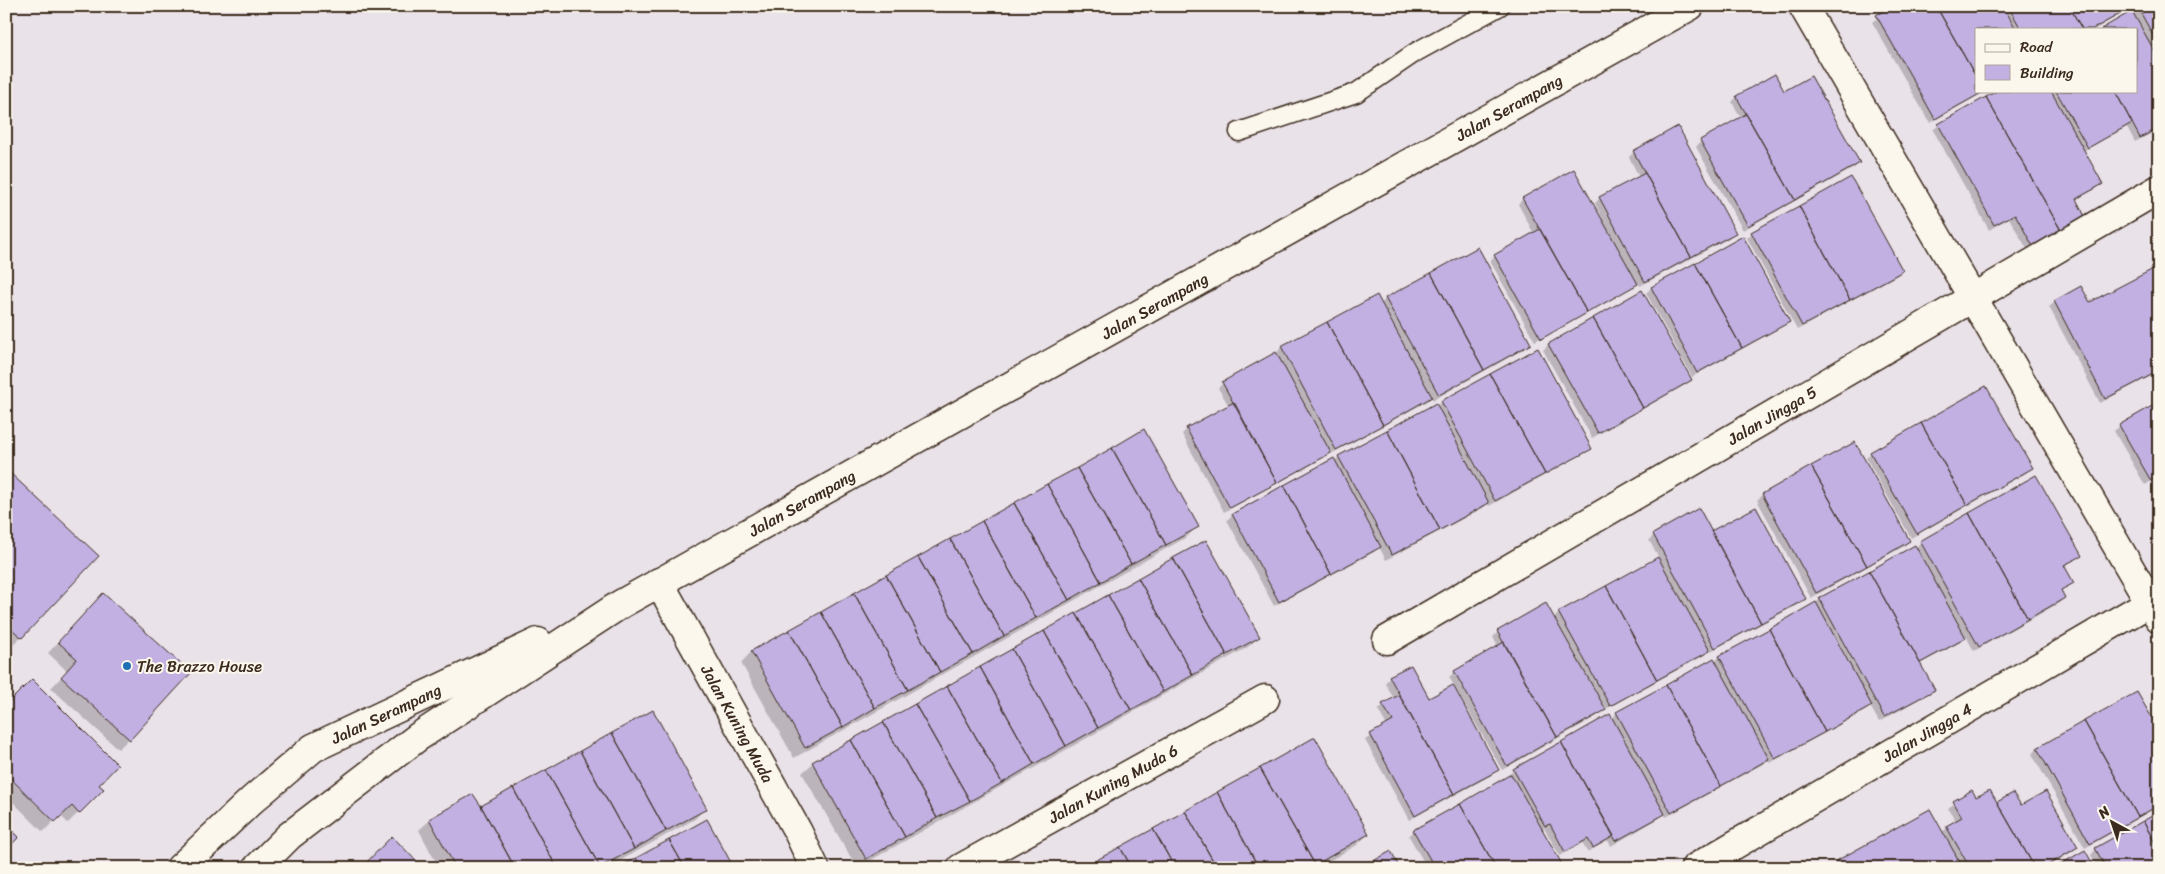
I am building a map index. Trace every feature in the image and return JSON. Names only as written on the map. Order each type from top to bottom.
[{"type":"street","name":"Jalan Serampang","points":[[257,868],[289,836],[418,737],[621,604],[1690,6]]},
{"type":"street","points":[[1803,6],[1973,298],[2156,606]]},
{"type":"street","name":"Jalan Jingga 5","points":[[1387,640],[2159,189]]},
{"type":"street","name":"Jalan Kuning Muda","points":[[660,582],[798,832],[815,868]]},
{"type":"street","name":"Jalan Serampang","points":[[180,868],[252,800],[313,748],[395,707],[621,604]]},
{"type":"street","name":"Jalan Jingga 4","points":[[1695,868],[2156,606]]},
{"type":"street","name":"Jalan Kuning Muda 6","points":[[961,868],[1265,699]]},
{"type":"lane","points":[[1238,132],[1356,93],[1416,52],[1500,6]]},
{"type":"building","points":[[1893,6],[1936,6],[1975,75],[1975,92],[1983,92],[1935,119],[1876,15]]},
{"type":"building","points":[[1936,6],[2003,6],[2015,28],[1975,28],[1975,75]]},
{"type":"building","points":[[2008,6],[2069,6],[2081,28],[2020,28]]},
{"type":"building","points":[[2069,6],[2125,6],[2127,10],[2095,28],[2081,28]]},
{"type":"building","points":[[2141,6],[2159,6],[2159,46],[2138,8]]},
{"type":"building","points":[[2132,11],[2159,59],[2159,128],[2140,138],[2116,92],[2138,92],[2138,28],[2103,28]]},
{"type":"building","points":[[1775,74],[1784,91],[1811,76],[1860,163],[1795,200],[1736,96]]},
{"type":"building","points":[[1995,92],[2052,92],[2103,184],[2076,199],[2087,220],[2063,234],[1986,97]]},
{"type":"building","points":[[2057,92],[2116,92],[2132,123],[2088,148]]},
{"type":"building","points":[[1986,97],[2063,234],[2035,250],[2015,214],[1994,225],[1938,124]]},
{"type":"building","points":[[1746,114],[1795,200],[1748,226],[1700,140]]},
{"type":"building","points":[[1678,126],[1736,233],[1691,257],[1633,151]]},
{"type":"building","points":[[1574,169],[1638,284],[1587,313],[1522,198]]},
{"type":"building","points":[[1645,173],[1691,257],[1645,282],[1599,197]]},
{"type":"building","points":[[1851,177],[1903,271],[1850,300],[1799,206]]},
{"type":"building","points":[[1799,206],[1850,300],[1802,326],[1751,232]]},
{"type":"building","points":[[1540,229],[1587,313],[1541,339],[1494,255]]},
{"type":"building","points":[[1743,236],[1790,322],[1742,348],[1695,263]]},
{"type":"building","points":[[1478,247],[1531,344],[1484,370],[1431,273]]},
{"type":"building","points":[[1695,263],[1742,348],[1697,373],[1651,287]]},
{"type":"building","points":[[2159,266],[2159,371],[2105,399],[2054,301],[2081,286],[2090,302]]},
{"type":"building","points":[[1431,273],[1484,370],[1439,395],[1385,298]]},
{"type":"building","points":[[1642,290],[1692,380],[1643,408],[1593,318]]},
{"type":"building","points":[[1377,295],[1432,397],[1383,425],[1327,322]]},
{"type":"building","points":[[1593,318],[1643,408],[1598,433],[1548,344]]},
{"type":"building","points":[[1327,322],[1383,425],[1336,450],[1281,346]]},
{"type":"building","points":[[1538,348],[1592,449],[1545,474],[1490,374]]},
{"type":"building","points":[[1276,352],[1331,453],[1277,483],[1222,382]]},
{"type":"building","points":[[1490,374],[1545,474],[1495,501],[1441,401]]},
{"type":"building","points":[[1986,386],[2033,468],[1967,505],[1921,423]]},
{"type":"building","points":[[1234,402],[1277,483],[1230,508],[1186,428]]},
{"type":"building","points":[[2159,402],[2159,476],[2151,481],[2119,425]]},
{"type":"building","points":[[1436,403],[1489,503],[1440,530],[1387,430]]},
{"type":"building","points":[[1921,423],[1967,505],[1917,534],[1870,452]]},
{"type":"building","points":[[1144,429],[1199,527],[1166,545],[1112,448]]},
{"type":"building","points":[[1387,430],[1440,530],[1392,555],[1338,456]]},
{"type":"building","points":[[1855,442],[1910,541],[1867,566],[1811,466]]},
{"type":"building","points":[[1112,448],[1166,545],[1131,564],[1077,468]]},
{"type":"building","points":[[1334,458],[1381,547],[1331,574],[1284,485]]},
{"type":"building","points":[[1811,466],[1867,566],[1816,593],[1762,494]]},
{"type":"building","points":[[1077,468],[1131,564],[1101,582],[1047,484]]},
{"type":"building","points":[[8,471],[99,556],[22,638],[6,624],[6,473]]},
{"type":"building","points":[[2036,475],[2082,556],[2064,565],[2074,583],[2061,590],[2065,598],[2028,619],[1969,513]]},
{"type":"building","points":[[1047,484],[1101,582],[1069,600],[1014,503]]},
{"type":"building","points":[[1284,485],[1331,574],[1279,602],[1232,514]]},
{"type":"building","points":[[1014,503],[1069,600],[1036,618],[982,521]]},
{"type":"building","points":[[1756,507],[1806,599],[1761,623],[1711,531]]},
{"type":"building","points":[[1699,508],[1761,623],[1715,648],[1653,534]]},
{"type":"building","points":[[1969,513],[2028,619],[1979,647],[1920,541]]},
{"type":"building","points":[[982,521],[1036,618],[1004,636],[950,539]]},
{"type":"building","points":[[950,539],[1004,636],[973,654],[918,557]]},
{"type":"building","points":[[1206,540],[1260,637],[1227,655],[1173,558]]},
{"type":"building","points":[[1915,545],[1966,638],[1920,663],[1869,571]]},
{"type":"building","points":[[918,557],[973,654],[940,672],[886,575]]},
{"type":"building","points":[[1658,557],[1710,651],[1657,680],[1606,586]]},
{"type":"building","points":[[1173,558],[1227,655],[1193,675],[1138,578]]},
{"type":"building","points":[[1869,571],[1935,690],[1884,717],[1819,598]]},
{"type":"building","points":[[886,575],[940,672],[908,690],[854,593]]},
{"type":"building","points":[[1138,578],[1193,675],[1163,692],[1108,595]]},
{"type":"building","points":[[1606,586],[1657,680],[1610,706],[1558,612]]},
{"type":"building","name":"The Brazzo House","points":[[103,593],[191,673],[130,740],[61,677],[77,659],[58,642]]},
{"type":"building","points":[[854,593],[908,690],[875,708],[821,612]]},
{"type":"building","points":[[1108,595],[1163,692],[1131,710],[1076,613]]},
{"type":"building","points":[[1816,602],[1872,706],[1825,732],[1769,629]]},
{"type":"building","points":[[1546,603],[1606,710],[1557,737],[1497,631]]},
{"type":"building","points":[[821,612],[875,708],[843,727],[789,630]]},
{"type":"building","points":[[1076,613],[1131,710],[1098,728],[1044,631]]},
{"type":"building","points":[[1769,629],[1825,732],[1775,759],[1719,656]]},
{"type":"building","points":[[789,630],[843,727],[805,748],[751,651]]},
{"type":"building","points":[[1044,631],[1098,728],[1066,746],[1012,649]]},
{"type":"building","points":[[1504,642],[1557,737],[1507,766],[1454,671]]},
{"type":"building","points":[[1012,649],[1066,746],[1034,764],[980,667]]},
{"type":"building","points":[[1714,658],[1769,759],[1721,786],[1666,685]]},
{"type":"building","points":[[1411,665],[1429,698],[1453,685],[1499,770],[1454,794],[1389,676]]},
{"type":"building","points":[[980,667],[1034,764],[1002,783],[947,686]]},
{"type":"building","points":[[32,679],[118,765],[99,785],[104,789],[79,814],[72,806],[55,822],[6,774],[6,705]]},
{"type":"building","points":[[1666,685],[1721,786],[1671,813],[1616,712]]},
{"type":"building","points":[[947,686],[1002,783],[970,801],[915,704]]},
{"type":"building","points":[[2137,692],[2159,730],[2159,805],[2138,817],[2084,721]]},
{"type":"building","points":[[1399,695],[1454,794],[1415,816],[1370,734],[1393,721],[1382,704]]},
{"type":"building","points":[[915,704],[970,801],[937,818],[883,722]]},
{"type":"building","points":[[653,710],[707,809],[666,831],[612,733]]},
{"type":"building","points":[[1610,714],[1665,814],[1616,841],[1561,742]]},
{"type":"building","points":[[2084,721],[2138,817],[2090,844],[2037,748]]},
{"type":"building","points":[[883,722],[937,818],[905,837],[851,740]]},
{"type":"building","points":[[612,733],[666,831],[634,849],[580,751]]},
{"type":"building","points":[[1315,737],[1369,834],[1315,865],[1260,768]]},
{"type":"building","points":[[851,740],[905,837],[866,859],[812,762]]},
{"type":"building","points":[[1561,742],[1614,836],[1593,848],[1588,839],[1565,852],[1550,824],[1545,826],[1513,769]]},
{"type":"building","points":[[580,751],[634,849],[600,867],[546,770]]},
{"type":"building","points":[[1260,768],[1315,865],[1310,868],[1259,868],[1217,792]]},
{"type":"building","points":[[546,770],[599,868],[557,868],[513,788]]},
{"type":"building","points":[[1511,774],[1563,866],[1559,868],[1496,868],[1460,804]]},
{"type":"building","points":[[513,788],[557,868],[515,868],[481,806]]},
{"type":"building","points":[[1972,790],[1976,797],[1990,790],[2035,868],[1970,868],[1946,826],[1962,817],[1953,801]]},
{"type":"building","points":[[2046,791],[2078,847],[2043,868],[2035,868],[1997,802],[2013,793],[2021,805]]},
{"type":"building","points":[[1217,792],[1259,868],[1217,868],[1185,811]]},
{"type":"building","points":[[473,794],[515,868],[456,868],[429,819]]},
{"type":"building","points":[[1460,804],[1496,868],[1435,868],[1413,830]]},
{"type":"building","points":[[1930,809],[1963,868],[1839,868],[1836,861]]},
{"type":"building","points":[[1185,811],[1217,868],[1175,868],[1153,829]]},
{"type":"building","points":[[2159,812],[2159,850],[2143,821]]},
{"type":"building","points":[[707,819],[734,868],[685,868],[669,840]]},
{"type":"building","points":[[2143,821],[2159,850],[2159,868],[2106,868],[2095,848]]},
{"type":"building","points":[[6,824],[19,837],[6,850]]},
{"type":"building","points":[[1153,829],[1175,868],[1132,868],[1120,847]]},
{"type":"building","points":[[392,836],[423,868],[361,868]]},
{"type":"building","points":[[669,840],[685,868],[641,868],[636,858]]},
{"type":"building","points":[[1120,847],[1132,868],[1090,868],[1088,865]]},
{"type":"building","points":[[2085,850],[2095,868],[2054,868]]},
{"type":"building","points":[[1391,851],[1400,868],[1361,868]]},
{"type":"building","points":[[636,858],[641,868],[618,868]]},
{"type":"place","name":"The Brazzo House","points":[[127,666]]}]
